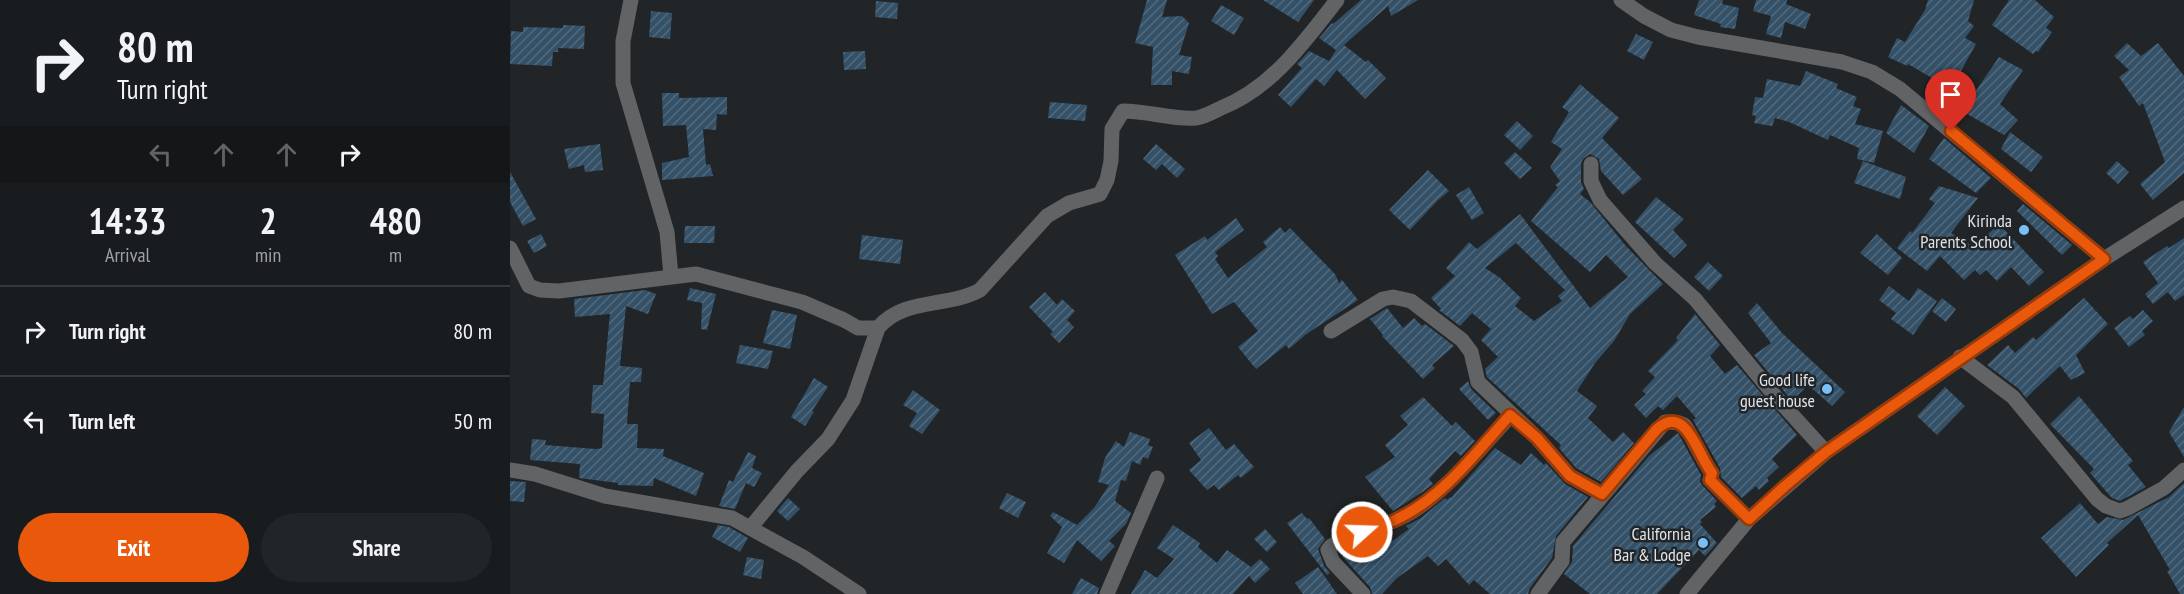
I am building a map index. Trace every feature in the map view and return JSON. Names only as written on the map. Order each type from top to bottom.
[{"type":"street","points":[[631,0],[623,40],[623,83],[667,232],[671,276]]},
{"type":"street","points":[[751,527],[796,471],[828,439],[853,400],[878,328],[883,322],[901,311],[921,304],[966,298],[980,290],[1047,216],[1069,203],[1100,194],[1107,180],[1111,161],[1112,129],[1123,111],[1141,111],[1182,118],[1198,117],[1230,105],[1267,81],[1298,49],[1337,0]]},
{"type":"street","points":[[1621,0],[1644,16],[1671,30],[1698,37],[1842,62],[1872,72],[1900,89],[2104,259]]},
{"type":"street","points":[[1591,164],[1591,181],[1600,200],[1655,263],[1695,299],[1774,396],[1826,452]]},
{"type":"street","points":[[1687,594],[1749,519],[1826,452],[1960,357],[2104,259],[2184,208]]},
{"type":"street","points":[[510,248],[529,286],[534,289],[559,291],[696,274],[802,302],[858,328],[878,328]]},
{"type":"street","points":[[1331,331],[1383,299],[1393,297],[1411,301],[1468,345],[1478,382],[1510,415],[1537,438],[1570,476],[1602,494]]},
{"type":"street","points":[[858,328],[870,351]]},
{"type":"street","points":[[1960,357],[2013,397],[2097,500],[2106,506],[2120,511],[2128,508],[2164,488],[2184,470]]},
{"type":"street","points":[[1363,594],[1333,562],[1328,550],[1331,546],[1400,518],[1413,510],[1447,483],[1510,415]]},
{"type":"street","points":[[1538,594],[1562,561],[1563,542],[1665,422],[1675,422],[1685,426],[1704,463],[1712,473],[1710,480],[1749,519]]},
{"type":"street","points":[[510,470],[536,474],[604,496],[732,518],[803,557],[859,594]]},
{"type":"street","points":[[1107,594],[1157,478]]},
{"type":"building","points":[[1147,0],[1167,0],[1162,17],[1182,16],[1189,23],[1179,55],[1192,57],[1189,74],[1172,71],[1172,85],[1151,85],[1153,47],[1135,43]]},
{"type":"building","points":[[1263,0],[1314,0],[1298,22]]},
{"type":"building","points":[[1361,0],[1418,0],[1391,16],[1388,6],[1344,45],[1366,62],[1368,60],[1386,78],[1365,99],[1337,70],[1324,86],[1316,79],[1291,107],[1278,95],[1302,68],[1297,64],[1309,51],[1329,61],[1336,50],[1319,38],[1332,23]]},
{"type":"building","points":[[1699,0],[1723,0],[1722,4],[1739,8],[1735,29],[1720,27],[1721,24],[1694,15]]},
{"type":"building","points":[[1756,0],[1787,0],[1786,4],[1811,14],[1805,29],[1785,22],[1781,38],[1766,34],[1771,16],[1753,11]]},
{"type":"building","points":[[1928,0],[1974,0],[1968,21],[1974,26],[1965,38],[1976,44],[1944,101],[1925,90],[1932,78],[1908,64],[1907,66],[1888,57],[1897,38],[1905,42],[1925,10]]},
{"type":"building","points":[[2009,0],[2035,0],[2054,17],[2046,28],[2052,32],[2038,52],[2033,54],[1992,25]]},
{"type":"building","points":[[876,1],[898,3],[897,19],[875,17]]},
{"type":"building","points":[[1221,5],[1244,18],[1234,35],[1211,21]]},
{"type":"building","points":[[651,11],[672,13],[670,39],[649,37]]},
{"type":"building","points":[[563,25],[585,26],[584,49],[558,48],[558,52],[553,52],[552,66],[510,64],[511,31],[523,32],[523,27],[563,28]]},
{"type":"building","points":[[1636,34],[1653,42],[1644,60],[1627,51]]},
{"type":"building","points":[[2127,43],[2141,56],[2158,43],[2184,76],[2184,173],[2153,200],[2140,184],[2165,162],[2143,103],[2139,106],[2119,77],[2129,70],[2114,56]]},
{"type":"building","points":[[865,51],[866,69],[844,70],[843,52]]},
{"type":"building","points":[[1999,57],[2023,70],[2000,104],[2018,120],[2004,135],[1962,111]]},
{"type":"building","points":[[1806,71],[1838,84],[1836,88],[1857,97],[1853,106],[1861,109],[1855,124],[1883,131],[1874,163],[1857,159],[1859,148],[1830,135],[1828,140],[1775,118],[1772,126],[1754,123],[1756,116],[1752,115],[1755,97],[1763,98],[1767,79],[1800,86]]},
{"type":"building","points":[[1580,84],[1619,118],[1602,138],[1642,179],[1623,195],[1601,171],[1599,159],[1590,154],[1581,163],[1581,182],[1584,189],[1580,194],[1591,203],[1625,245],[1663,284],[1630,314],[1614,341],[1595,363],[1577,391],[1597,406],[1588,418],[1613,442],[1623,432],[1634,443],[1601,482],[1576,468],[1559,448],[1561,445],[1487,377],[1485,369],[1498,357],[1481,340],[1491,329],[1472,313],[1460,326],[1439,310],[1441,309],[1431,298],[1455,276],[1446,268],[1469,242],[1477,249],[1520,214],[1590,308],[1628,277],[1606,255],[1590,272],[1531,221],[1558,187],[1555,185],[1560,181],[1550,167],[1562,149],[1551,142],[1569,112],[1562,107]],"holes":[[[1516,243],[1565,290],[1558,296],[1562,301],[1534,321],[1515,306],[1521,298],[1499,277],[1485,268]]]},
{"type":"building","points":[[662,93],[679,93],[679,98],[727,97],[727,115],[717,114],[716,130],[703,129],[706,165],[710,164],[713,176],[662,180],[662,163],[689,157],[686,125],[663,126]]},
{"type":"building","points":[[1050,102],[1087,105],[1085,121],[1048,118]]},
{"type":"building","points":[[1901,105],[1929,126],[1914,153],[1886,133]]},
{"type":"building","points":[[1517,121],[1533,136],[1520,150],[1504,135]]},
{"type":"building","points":[[2010,132],[2043,157],[2031,172],[2001,149]]},
{"type":"building","points":[[1944,138],[1991,178],[1976,193],[1929,159]]},
{"type":"building","points":[[600,144],[603,170],[585,172],[584,165],[569,169],[564,149]]},
{"type":"building","points":[[1156,144],[1185,169],[1177,178],[1162,164],[1156,170],[1143,159]]},
{"type":"building","points":[[1515,152],[1532,168],[1520,179],[1504,163]]},
{"type":"building","points":[[1863,161],[1906,177],[1900,199],[1854,183]]},
{"type":"building","points":[[2117,161],[2129,172],[2118,184],[2106,173]]},
{"type":"building","points":[[1428,170],[1449,191],[1410,230],[1389,210]]},
{"type":"building","points":[[510,172],[536,219],[523,226],[510,202]]},
{"type":"building","points":[[1939,186],[1978,198],[1951,233],[1974,247],[1999,224],[2044,272],[2029,286],[2011,267],[1997,281],[1986,270],[1980,275],[1975,270],[1964,280],[1940,256],[1927,271],[1897,248],[1935,203],[1929,199]]},
{"type":"building","points":[[1469,187],[1484,213],[1472,220],[1456,195]]},
{"type":"building","points":[[1656,197],[1684,219],[1673,230],[1687,245],[1674,258],[1635,222]]},
{"type":"building","points":[[2023,204],[2072,245],[2062,255],[2017,211]]},
{"type":"building","points":[[1236,218],[1244,230],[1215,252],[1218,256],[1215,259],[1228,278],[1267,247],[1263,242],[1280,227],[1285,233],[1290,228],[1335,274],[1339,283],[1342,280],[1358,300],[1305,335],[1289,349],[1286,345],[1256,369],[1238,347],[1258,331],[1234,302],[1212,314],[1175,255],[1205,236],[1207,240]]},
{"type":"building","points":[[685,226],[715,226],[714,243],[684,243]]},
{"type":"building","points":[[541,234],[547,246],[534,253],[527,241]]},
{"type":"building","points":[[1877,234],[1902,258],[1888,275],[1860,253]]},
{"type":"building","points":[[862,235],[903,240],[900,264],[859,259]]},
{"type":"building","points":[[2184,238],[2184,295],[2175,301],[2168,292],[2153,304],[2145,294],[2158,283],[2143,262]]},
{"type":"building","points":[[1708,262],[1723,276],[1709,291],[1694,277]]},
{"type":"building","points":[[1889,286],[1909,301],[1918,288],[1937,301],[1913,335],[1891,319],[1896,313],[1879,300]]},
{"type":"building","points":[[690,288],[716,294],[707,330],[701,329],[702,303],[687,300]]},
{"type":"building","points":[[645,290],[656,294],[648,314],[626,306],[620,366],[642,368],[641,382],[630,382],[627,424],[638,424],[637,448],[664,449],[663,456],[704,473],[696,496],[654,478],[653,486],[618,485],[618,483],[579,478],[580,464],[530,460],[532,439],[546,440],[545,445],[602,448],[604,414],[591,413],[593,385],[603,385],[610,314],[575,317],[574,299]]},
{"type":"building","points":[[1045,292],[1057,305],[1062,299],[1075,311],[1067,320],[1074,327],[1059,343],[1050,334],[1053,332],[1029,307]]},
{"type":"building","points":[[1942,298],[1956,309],[1946,322],[1932,311]]},
{"type":"building","points":[[2084,298],[2108,324],[2076,355],[2085,373],[2071,380],[2060,366],[2026,398],[2019,389],[1987,365],[2008,345],[2015,353],[2033,337],[2036,340]]},
{"type":"building","points":[[1757,303],[1782,333],[1845,392],[1832,406],[1808,385],[1792,401],[1754,355],[1771,343],[1748,313]]},
{"type":"building","points":[[1387,308],[1403,328],[1414,318],[1422,326],[1425,324],[1454,346],[1432,365],[1435,368],[1423,379],[1382,336],[1370,319]]},
{"type":"building","points":[[772,310],[797,315],[790,349],[763,343]]},
{"type":"building","points":[[2143,310],[2153,321],[2142,331],[2145,335],[2129,347],[2114,328],[2130,316],[2133,319]]},
{"type":"building","points":[[1695,314],[1720,345],[1710,356],[1725,374],[1737,365],[1797,435],[1772,459],[1779,467],[1767,478],[1769,481],[1759,490],[1756,486],[1742,498],[1721,477],[1720,468],[1693,420],[1696,418],[1677,396],[1663,410],[1658,406],[1646,418],[1634,405],[1646,394],[1642,391],[1655,377],[1648,371],[1678,340],[1676,338]]},
{"type":"building","points":[[740,345],[773,351],[768,369],[736,363]]},
{"type":"building","points":[[814,378],[828,387],[805,426],[791,417]]},
{"type":"building","points":[[1468,381],[1471,389],[1496,413],[1488,420],[1459,389]]},
{"type":"building","points":[[1945,387],[1965,406],[1937,435],[1917,416]]},
{"type":"building","points":[[913,390],[940,410],[922,434],[909,426],[917,413],[903,405]]},
{"type":"building","points":[[2079,396],[2133,461],[2128,465],[2146,487],[2120,501],[2112,498],[2090,473],[2094,469],[2050,424]]},
{"type":"building","points":[[1423,397],[1452,426],[1456,422],[1475,441],[1461,456],[1455,451],[1429,479],[1433,484],[1393,511],[1365,477],[1395,457],[1385,445],[1408,425],[1400,416]]},
{"type":"building","points":[[2184,407],[2184,457],[2169,432]]},
{"type":"building","points":[[1209,428],[1226,450],[1234,444],[1254,467],[1241,478],[1238,475],[1219,490],[1214,485],[1207,490],[1189,470],[1201,460],[1189,443]]},
{"type":"building","points":[[1130,432],[1150,439],[1148,445],[1153,447],[1148,459],[1143,457],[1140,465],[1132,461],[1126,481],[1121,480],[1115,501],[1131,513],[1126,524],[1109,541],[1115,546],[1101,561],[1077,540],[1064,563],[1047,553],[1062,527],[1050,516],[1053,512],[1077,525],[1094,508],[1109,485],[1098,482],[1105,458],[1116,441],[1124,447]]},
{"type":"building","points":[[1678,433],[1701,475],[1700,482],[1717,501],[1714,504],[1716,507],[1700,520],[1702,522],[1700,524],[1717,543],[1705,556],[1699,550],[1657,594],[1590,594],[1564,574],[1572,562],[1573,546],[1649,456]]},
{"type":"building","points":[[1495,448],[1521,465],[1531,453],[1544,465],[1546,463],[1565,484],[1588,497],[1556,536],[1552,558],[1528,594],[1490,594],[1474,580],[1469,585],[1446,559],[1438,566],[1428,556],[1397,578],[1382,594],[1372,594],[1370,587],[1342,556],[1356,545],[1363,554],[1382,539],[1387,545],[1409,529],[1406,526],[1421,518],[1445,498],[1447,500],[1451,498]]},
{"type":"building","points":[[748,452],[756,456],[752,468],[762,473],[754,487],[746,483],[735,509],[719,506],[729,480],[733,482]]},
{"type":"building","points":[[510,481],[526,482],[524,502],[510,501]]},
{"type":"building","points":[[2184,483],[2184,594],[2180,594],[2167,571],[2170,570],[2138,515],[2107,543],[2109,545],[2076,577],[2041,538],[2080,503],[2098,524],[2107,517],[2123,520],[2169,497]]},
{"type":"building","points":[[1007,493],[1026,502],[1018,518],[999,508]]},
{"type":"building","points":[[788,498],[800,509],[788,521],[777,511]]},
{"type":"building","points":[[1302,513],[1307,519],[1309,518],[1325,539],[1318,549],[1324,566],[1330,573],[1327,575],[1287,523]]},
{"type":"building","points":[[718,525],[729,527],[748,538],[740,552],[712,537]]},
{"type":"building","points":[[1173,525],[1200,543],[1198,547],[1217,563],[1227,550],[1251,567],[1260,559],[1270,569],[1255,583],[1249,576],[1233,594],[1131,594],[1145,570],[1157,578],[1174,559],[1157,548]]},
{"type":"building","points":[[1265,529],[1277,542],[1267,552],[1254,539]]},
{"type":"building","points":[[747,557],[764,560],[761,579],[743,575]]},
{"type":"building","points":[[1318,567],[1337,594],[1303,594],[1295,583]]},
{"type":"building","points":[[1081,578],[1099,588],[1097,594],[1072,594]]},
{"type":"place","name":"Kirinda Parents School","points":[[2024,230]]},
{"type":"place","name":"Good life guest house","points":[[1827,389]]},
{"type":"place","name":"California Bar & Lodge","points":[[1703,543]]},
{"type":"route","points":[[1362,532],[1400,518],[1413,510],[1447,483],[1510,415],[1537,438],[1570,476],[1602,494],[1665,422],[1675,422],[1685,426],[1704,463],[1712,473],[1710,480],[1749,519],[1826,452],[2104,259],[1951,131]]}]
